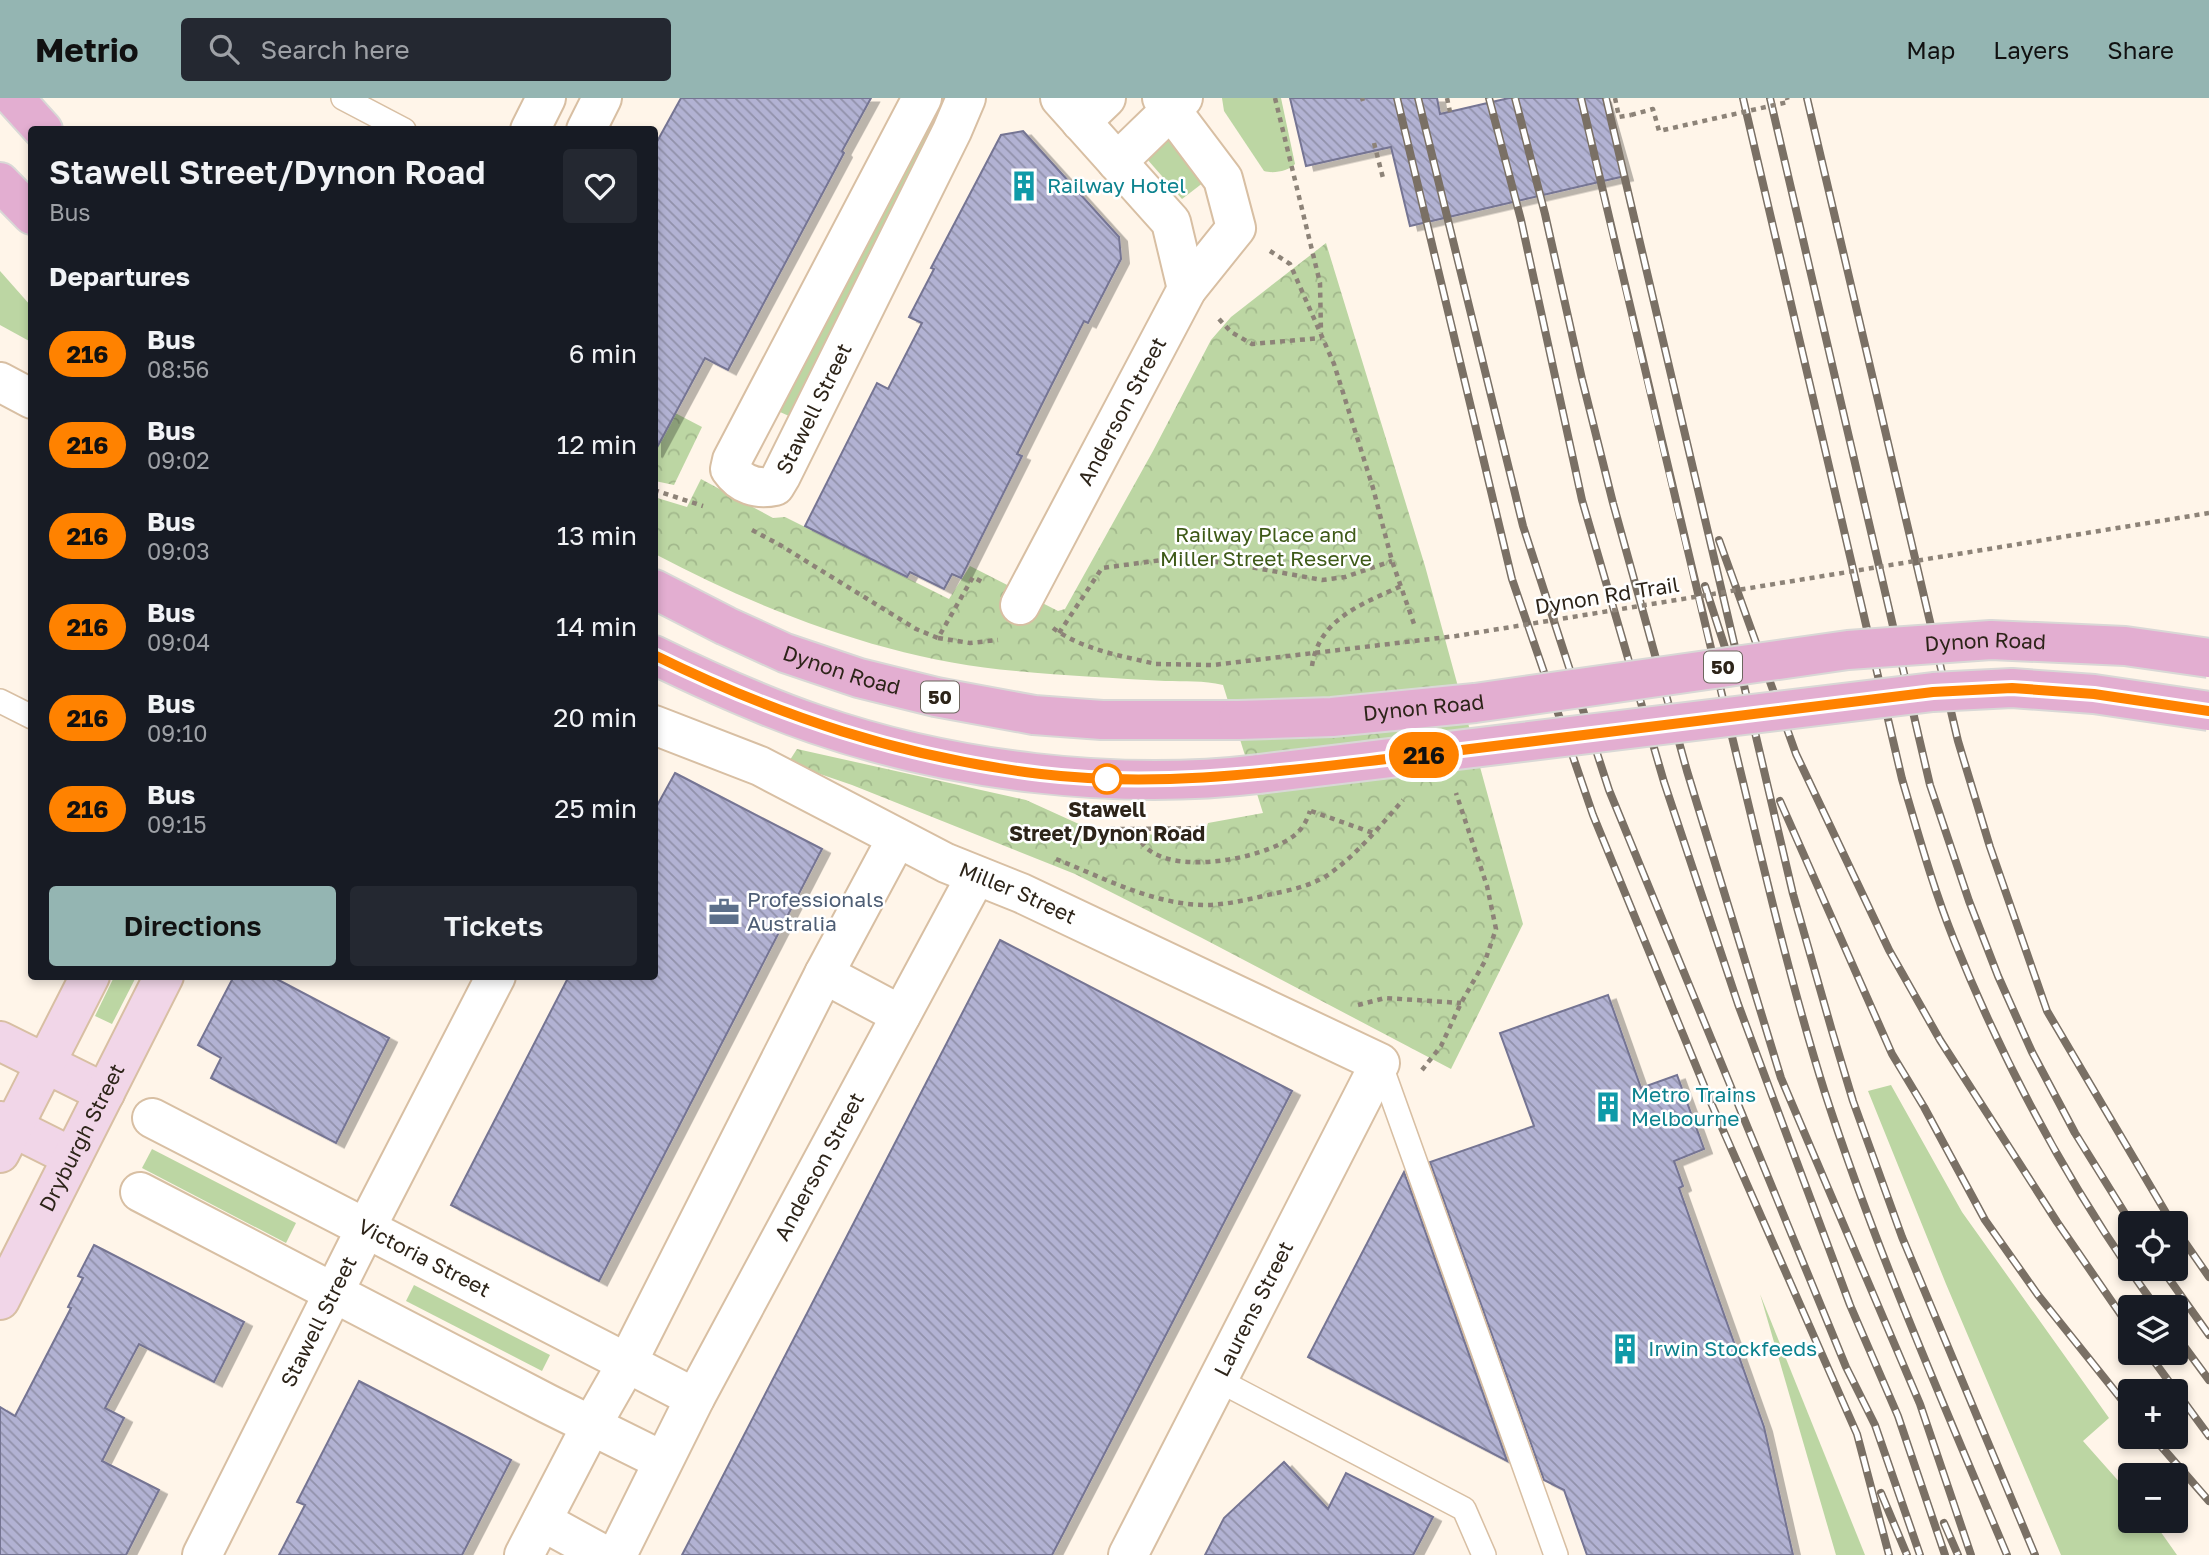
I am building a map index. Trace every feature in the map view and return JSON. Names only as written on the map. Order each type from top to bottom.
[{"type":"main road","points":[[14,98],[39,126]]},
{"type":"main road","points":[[0,182],[28,211]]},
{"type":"main road","name":"Dynon Road","points":[[658,591],[785,653],[859,678],[1034,715],[1088,719],[1184,722],[1332,717],[1475,703],[1847,650],[1991,640],[2125,646],[2209,658]]},
{"type":"main road","points":[[2125,646],[2209,652]]},
{"type":"main road","points":[[658,657],[817,725],[875,741],[967,762],[1041,774],[1106,779],[1189,779],[1259,775],[1933,692],[2025,689],[2094,694],[2209,711]]},
{"type":"main road","points":[[72,1157],[4,1133],[45,1063],[88,980]]},
{"type":"main road","name":"Dryburgh Street","points":[[0,1300],[162,980]]},
{"type":"main road","points":[[0,1041],[105,1093]]},
{"type":"street","points":[[532,126],[546,98]]},
{"type":"street","points":[[588,126],[602,98]]},
{"type":"street","name":"Stawell Street","points":[[922,98],[732,460],[730,469],[751,486],[762,489],[775,486],[781,476],[966,98]]},
{"type":"street","points":[[1117,162],[1173,102],[1223,179],[1236,228]]},
{"type":"street","points":[[1083,106],[1117,162],[1171,222],[1187,289]]},
{"type":"street","name":"Anderson Street","points":[[1020,604],[1187,289],[1236,228]]},
{"type":"street","points":[[0,382],[28,397]]},
{"type":"street","name":"Miller Street","points":[[658,727],[760,766],[976,876],[1021,893],[1380,1063]]},
{"type":"street","points":[[524,1555],[627,1363],[824,974],[897,838]]},
{"type":"street","name":"Anderson Street","points":[[617,1555],[695,1398],[976,876]]},
{"type":"street","points":[[824,974],[901,1015]]},
{"type":"street","name":"Stawell Street","points":[[202,1555],[494,980]]},
{"type":"street","name":"Laurens Street","points":[[1128,1555],[1380,1063]]},
{"type":"street","name":"Victoria Street","points":[[152,1118],[367,1226],[695,1398]]},
{"type":"street","points":[[140,1192],[663,1461]]},
{"type":"street","points":[[542,1521],[604,1555]]},
{"type":"lane","points":[[343,98],[396,126]]},
{"type":"lane","points":[[0,701],[28,715]]},
{"type":"lane","points":[[1380,1063],[1556,1555]]},
{"type":"lane","points":[[1218,1380],[1464,1509],[1484,1555]]},
{"type":"path","points":[[1275,98],[1320,283],[1321,338]]},
{"type":"path","points":[[1447,98],[1450,111]]},
{"type":"path","points":[[1615,98],[1619,117],[1654,109],[1659,131],[1788,102],[1787,98]]},
{"type":"path","points":[[1374,143],[1382,178]]},
{"type":"path","points":[[1236,228],[1290,264],[1334,364],[1373,488],[1392,561],[1414,624]]},
{"type":"path","points":[[1187,289],[1231,331],[1252,344],[1321,338]]},
{"type":"path","points":[[658,491],[706,507]]},
{"type":"path","name":"Dynon Rd Trail","points":[[1020,604],[1059,633],[1096,649],[1156,664],[1213,665],[1456,636],[2209,513]]},
{"type":"path","points":[[743,526],[780,544],[916,629],[938,638],[973,577]]},
{"type":"path","points":[[1059,633],[1102,568],[1177,558],[1333,580],[1392,561]]},
{"type":"path","points":[[1312,666],[1319,640],[1338,617],[1401,586]]},
{"type":"path","points":[[1423,1070],[1441,1046],[1485,961],[1496,929],[1487,886],[1455,789]]},
{"type":"path","points":[[1021,893],[1041,853],[1173,902],[1207,905],[1235,902],[1297,888],[1330,874],[1406,797]]},
{"type":"path","points":[[1136,829],[1141,843],[1160,856],[1183,862],[1217,861],[1257,853],[1289,839],[1301,829],[1314,800]]},
{"type":"path","points":[[1310,811],[1373,833]]},
{"type":"path","points":[[1110,830],[1200,828]]},
{"type":"path","points":[[1324,1035],[1350,1007],[1385,998],[1461,1003]]},
{"type":"green space","points":[[1222,98],[1281,98],[1295,164],[1281,171],[1264,171],[1224,111]]},
{"type":"green space","points":[[931,120],[939,124],[792,413],[789,416],[780,412],[781,407]]},
{"type":"green space","points":[[1174,131],[1208,179],[1182,199],[1147,159]]},
{"type":"green space","name":"Railway Place and Miller Street Reserve","points":[[1326,243],[1425,566],[1523,924],[1451,1069],[1075,874],[852,785],[788,763],[797,749],[1026,800],[1103,835],[1205,834],[1208,823],[1263,813],[1223,685],[1016,671],[923,657],[876,645],[785,614],[658,556],[658,498],[687,507],[701,479],[773,518],[785,517],[949,599],[970,566],[1058,611],[1065,609],[1211,340],[1231,317]]},
{"type":"green space","points":[[0,271],[28,303],[28,340],[0,325]]},
{"type":"green space","points":[[658,404],[702,427],[674,485],[658,482]]},
{"type":"green space","points":[[113,980],[134,980],[112,1024],[95,1016]]},
{"type":"green space","points":[[1891,1085],[1962,1212],[2109,1418],[2083,1441],[2118,1480],[2118,1533],[2161,1533],[2177,1555],[2061,1555],[1946,1284],[1868,1091]]},
{"type":"green space","points":[[152,1149],[296,1223],[286,1243],[142,1168]]},
{"type":"green space","points":[[414,1285],[550,1355],[542,1371],[406,1301]]},
{"type":"green space","points":[[1760,1294],[1865,1555],[1836,1555]]},
{"type":"building","points":[[681,98],[871,98],[728,370],[705,358],[658,446],[658,140]]},
{"type":"building","points":[[1290,98],[1437,98],[1440,114],[1509,98],[1603,98],[1625,176],[1410,226],[1391,147],[1306,166]]},
{"type":"building","points":[[1023,131],[1119,237],[1121,259],[1088,323],[1084,321],[1050,388],[1017,454],[1022,456],[961,578],[952,574],[944,589],[910,572],[907,577],[805,526],[877,383],[888,389],[922,323],[909,317],[934,269],[931,268],[1001,135]]},
{"type":"building","points":[[675,773],[822,849],[599,1281],[451,1205],[567,980],[658,980],[658,804]]},
{"type":"building","points":[[1000,940],[1292,1091],[1052,1555],[682,1555]]},
{"type":"building","points":[[232,980],[279,980],[389,1038],[336,1143],[211,1078],[221,1058],[198,1045]]},
{"type":"building","name":"Irwin Stockfeeds","points":[[1608,995],[1641,1088],[1677,1075],[1704,1149],[1674,1161],[1683,1186],[1679,1188],[1764,1427],[1793,1555],[1587,1555],[1564,1490],[1544,1480],[1430,1162],[1534,1126],[1500,1033]]},
{"type":"building","points":[[1404,1172],[1507,1461],[1308,1357]]},
{"type":"building","points":[[94,1245],[244,1322],[214,1382],[139,1344],[105,1408],[124,1418],[102,1461],[159,1490],[126,1555],[0,1555],[0,1407],[15,1416],[71,1308],[68,1307],[83,1278],[78,1276]]},
{"type":"building","points":[[359,1381],[511,1460],[462,1555],[279,1555],[305,1505],[297,1502]]},
{"type":"building","points":[[1284,1462],[1328,1509],[1346,1473],[1433,1517],[1413,1555],[1205,1555],[1224,1518]]},
{"type":"railway","points":[[1397,98],[1512,579],[1593,815],[1712,1105],[1857,1434],[1889,1555]]},
{"type":"railway","points":[[1418,98],[1523,526],[1609,790],[1846,1367],[1875,1425],[1920,1555]]},
{"type":"railway","points":[[1489,98],[1521,220],[1582,500],[1664,782],[1738,1004],[1850,1305],[1898,1416],[1945,1555]]},
{"type":"railway","points":[[1515,98],[1613,503],[1687,771],[1781,1078],[1920,1404],[1971,1555]]},
{"type":"railway","points":[[1581,98],[1761,858],[1811,1046],[1845,1152],[1888,1268],[2007,1555]]},
{"type":"railway","points":[[1606,98],[1793,894],[1832,1031],[1853,1101],[1902,1237],[2035,1555]]},
{"type":"railway","points":[[1743,98],[1902,779],[1939,900],[1974,988],[2019,1083],[2097,1221],[2148,1295]]},
{"type":"railway","points":[[1770,98],[1930,785],[1969,901],[1998,976],[2032,1052],[2075,1133],[2124,1211]]},
{"type":"railway","points":[[1807,98],[1958,741],[1990,847],[2047,1011],[2165,1211]]},
{"type":"railway","points":[[1719,540],[1796,754],[1889,950],[1940,1040],[2057,1222],[2118,1311]]},
{"type":"railway","points":[[1705,586],[1731,666]]},
{"type":"railway","points":[[1780,801],[1892,1054],[1985,1220],[2038,1295],[2118,1395]]},
{"type":"railway","points":[[2188,1247],[2209,1277]]},
{"type":"railway","points":[[2171,1281],[2209,1335]]},
{"type":"railway","points":[[2188,1352],[2209,1380]]},
{"type":"railway","points":[[2157,1365],[2209,1436]]},
{"type":"railway","points":[[2164,1449],[2209,1501]]},
{"type":"railway","points":[[1881,1493],[1907,1555]]},
{"type":"railway","points":[[1944,1523],[1958,1555]]},
{"type":"bus line","name":"216","points":[[658,657],[783,712],[864,738],[979,764],[1041,774],[1106,779],[1230,778],[1933,692],[2012,688],[2094,694],[2209,711]]},
{"type":"place","name":"Railway Hotel","points":[[1024,186]]},
{"type":"place","name":"Stawell Street/Dynon Road","points":[[1107,779]]},
{"type":"place","name":"Professionals Australia","points":[[724,912]]},
{"type":"place","name":"Metro Trains Melbourne","points":[[1608,1107]]},
{"type":"place","name":"Irwin Stockfeeds","points":[[1625,1349]]}]
